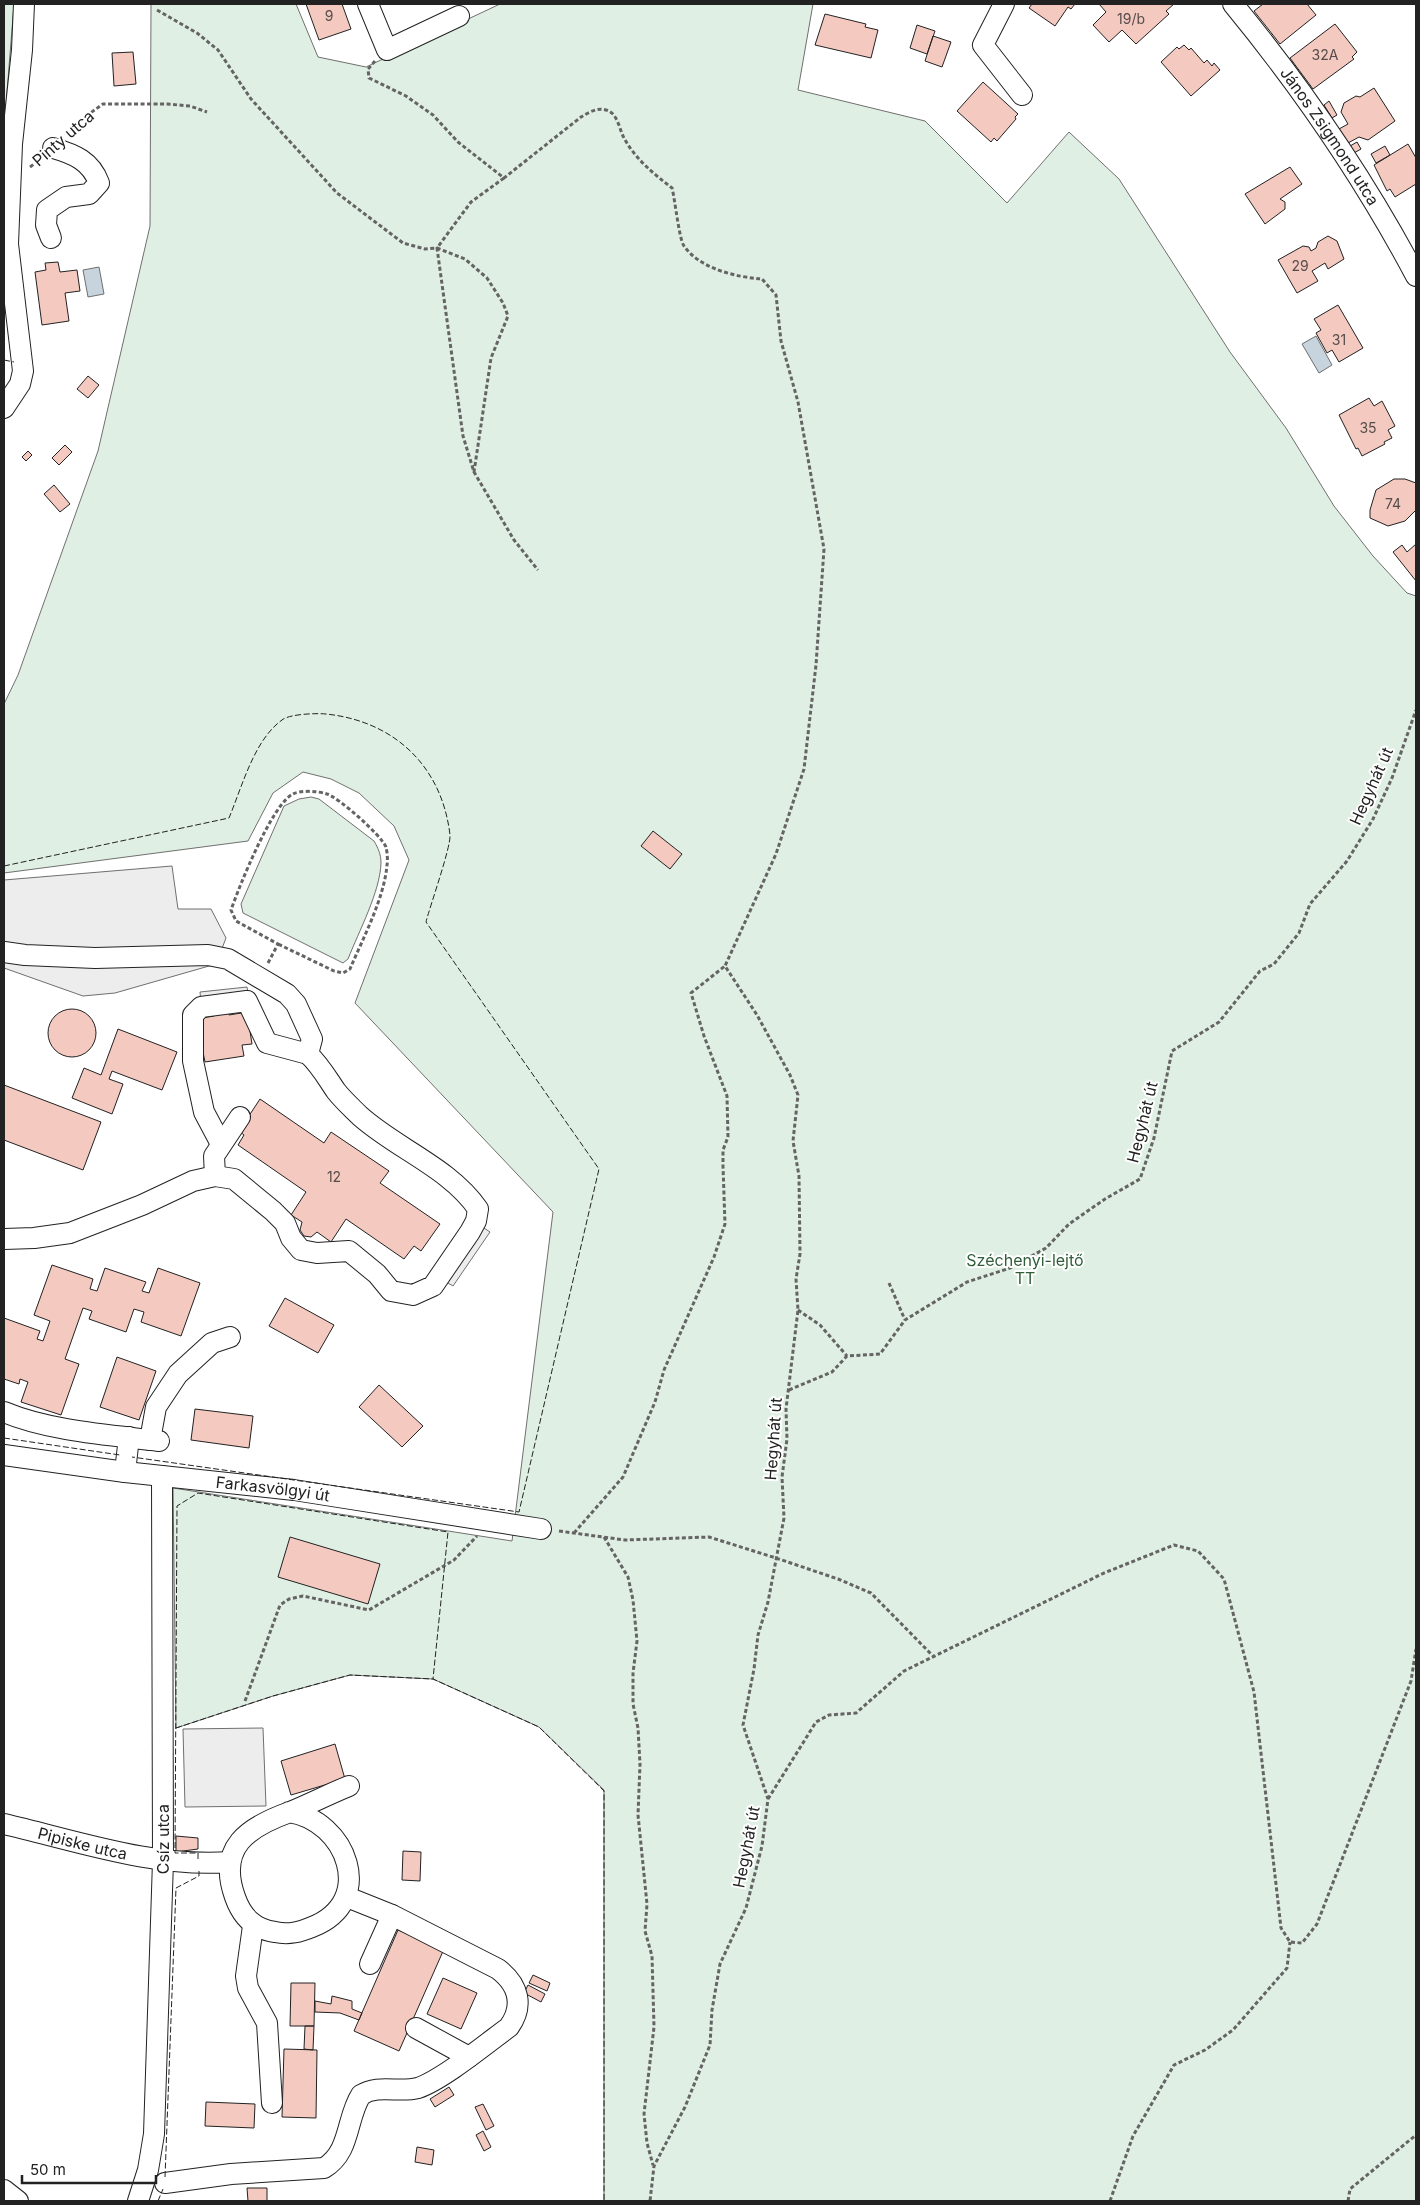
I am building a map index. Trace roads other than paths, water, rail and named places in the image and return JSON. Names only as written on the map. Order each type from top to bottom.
[{"type":"street","name":"Pinty utca","points":[[4,408],[16,391],[23,372],[8,244],[10,178],[24,4]]},
{"type":"street","points":[[368,4],[386,50],[459,16]]},
{"type":"street","points":[[1004,4],[983,45],[1022,96]]},
{"type":"street","name":"János Zsigmond utca","points":[[1233,4],[1324,125],[1400,246],[1416,276]]},
{"type":"street","points":[[51,238],[46,225],[47,210],[66,197],[89,194],[99,183],[87,162],[71,153],[53,148]]},
{"type":"street","points":[[4,952],[25,955],[95,958],[208,955],[228,959],[260,976],[287,994],[296,1004],[312,1039],[308,1054]]},
{"type":"street","points":[[4,1238],[34,1238],[70,1232],[142,1205],[193,1181],[215,1176],[234,1179],[273,1211],[285,1223],[291,1238],[302,1250],[317,1253],[349,1250],[377,1274],[390,1291],[413,1295],[433,1286],[476,1221],[478,1210],[460,1188],[361,1116],[337,1093],[323,1070],[308,1054],[267,1043],[247,1001],[201,1007],[193,1015],[193,1061],[204,1112],[221,1144]]},
{"type":"street","points":[[215,1176],[214,1156],[240,1117]]},
{"type":"street","points":[[4,1412],[20,1419],[155,1440],[156,1407],[178,1374],[212,1343],[230,1336]]},
{"type":"street","points":[[125,1472],[129,1437]]},
{"type":"street","name":"Farkasvölgyi út","points":[[4,1455],[125,1472],[294,1490],[541,1529]]},
{"type":"street","name":"Csíz utca","points":[[138,2201],[148,2170],[154,2134],[163,1861],[162,1476]]},
{"type":"street","points":[[289,1812],[302,1814],[336,1842],[348,1868],[347,1897],[332,1916],[319,1925],[301,1932],[277,1933],[253,1926],[238,1904],[230,1882],[230,1862],[240,1843],[266,1820],[349,1786]]},
{"type":"street","name":"Pipiske utca","points":[[4,1824],[163,1861],[199,1864],[230,1862]]},
{"type":"street","points":[[165,2183],[230,2174],[324,2168],[332,2163],[342,2150],[361,2095],[374,2089],[416,2088],[427,2084],[509,2028],[516,2018],[519,2000],[513,1983],[498,1969],[392,1915],[347,1897]]},
{"type":"street","points":[[370,1964],[392,1915]]},
{"type":"street","points":[[253,1926],[246,1976],[248,1988],[267,2024],[272,2103]]},
{"type":"street","points":[[416,2028],[469,2056]]},
{"type":"street","points":[[4,2190],[18,2201]]},
{"type":"park label","name":"Széchenyi-lejtő TT","points":[[1025,1269]]}]
